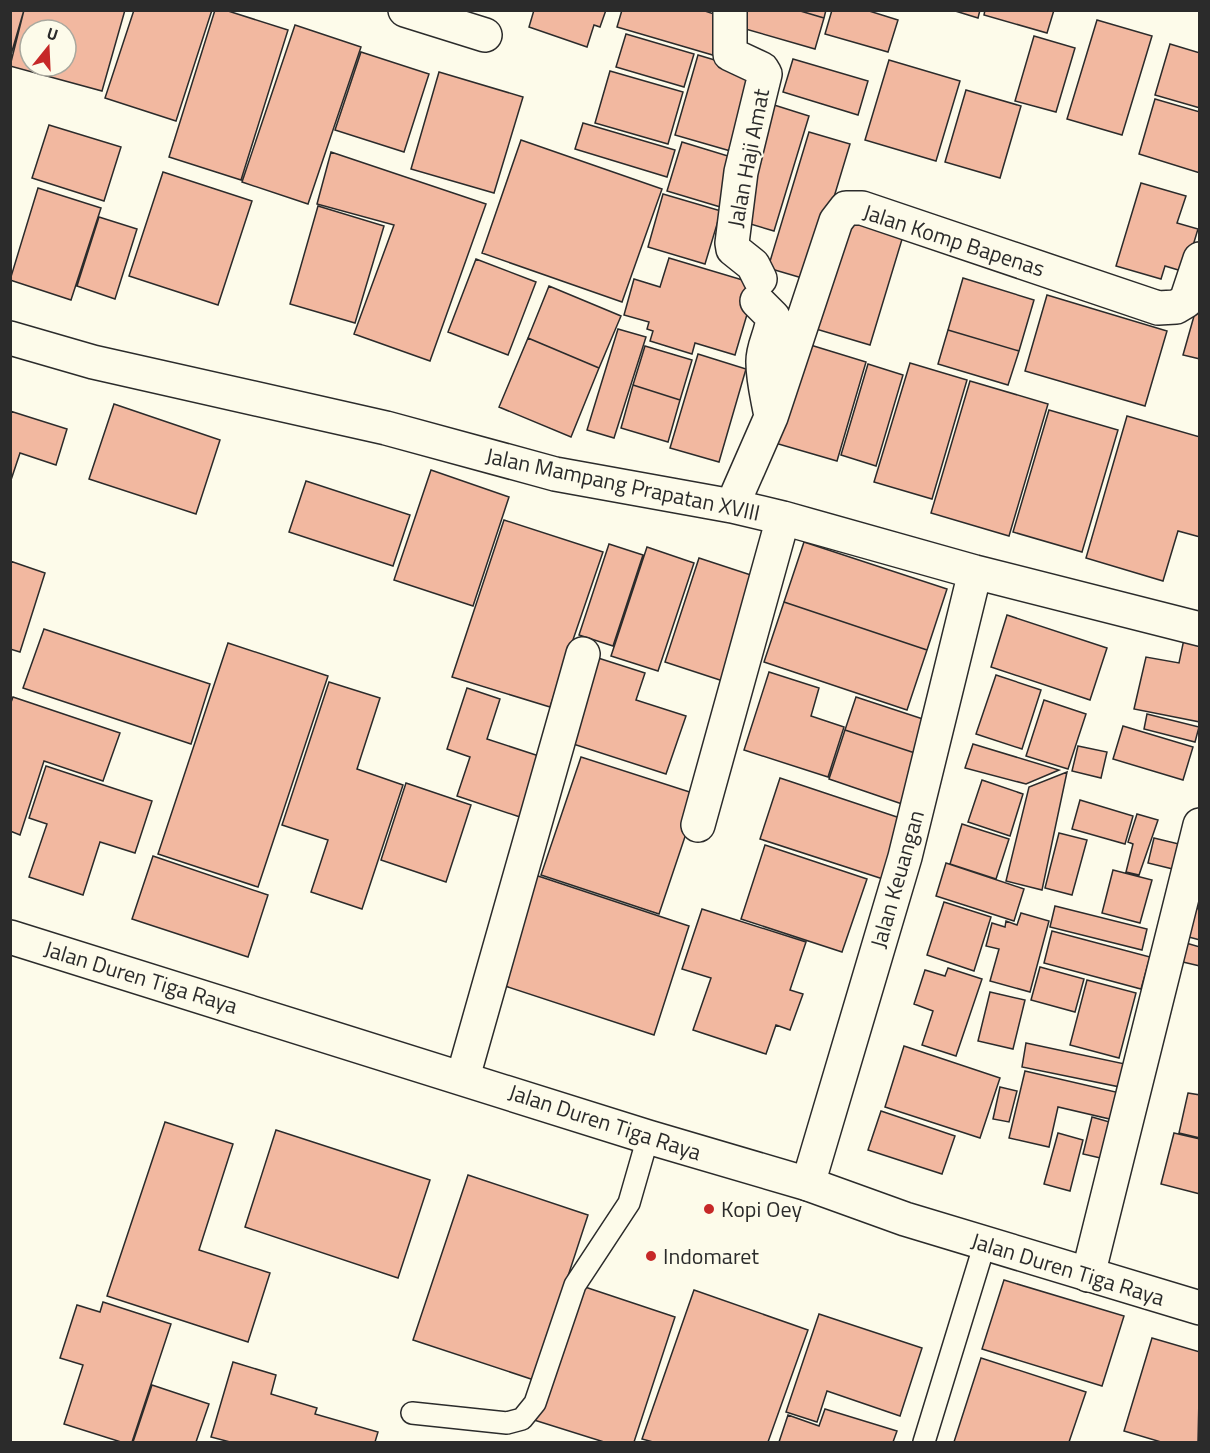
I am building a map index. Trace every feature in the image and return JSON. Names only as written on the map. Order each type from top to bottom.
[{"type":"street","points":[[405,10],[485,34]]},
{"type":"street","name":"Jalan Haji Amat","points":[[730,10],[730,54],[762,69],[765,74],[741,172],[732,243],[733,249],[753,265],[759,290],[773,317],[763,363],[771,417]]},
{"type":"street","name":"Jalan Komp Bapenas","points":[[732,506],[771,417],[836,221],[846,207],[862,208],[1158,308],[1176,307],[1186,302],[1200,259]]},
{"type":"street","name":"Jalan Mampang Prapatan XVIII","points":[[10,338],[93,362],[386,428],[555,474],[732,506],[783,518],[975,572],[1200,629]]},
{"type":"street","points":[[698,825],[783,518]]},
{"type":"street","name":"Jalan Keuangan","points":[[808,1184],[905,857],[975,572]]},
{"type":"street","points":[[463,1077],[584,654]]},
{"type":"street","points":[[1088,1275],[1200,825]]},
{"type":"street","name":"Jalan Duren Tiga Raya","points":[[10,937],[463,1077],[648,1137],[808,1184],[985,1244],[1200,1308]]},
{"type":"lane","points":[[412,1413],[507,1423],[522,1419],[535,1403],[575,1285],[629,1203],[648,1137]]},
{"type":"lane","points":[[924,1443],[985,1244]]},
{"type":"building","points":[[10,10],[24,10],[22,18],[18,18],[18,31],[10,58]]},
{"type":"building","points":[[24,10],[125,10],[102,91],[54,78],[78,78],[78,18],[22,18]]},
{"type":"building","points":[[134,10],[212,10],[176,121],[105,98]]},
{"type":"building","points":[[215,10],[225,10],[288,30],[241,180],[169,157]]},
{"type":"building","points":[[534,10],[606,10],[600,27],[594,25],[587,47],[529,27]]},
{"type":"building","points":[[622,10],[702,10],[726,18],[716,56],[617,27]]},
{"type":"building","points":[[747,10],[797,10],[824,18],[815,49],[742,28]]},
{"type":"building","points":[[797,10],[826,10],[824,18]]},
{"type":"building","points":[[832,10],[866,10],[898,20],[888,52],[825,34]]},
{"type":"building","points":[[952,10],[980,10],[978,18]]},
{"type":"building","points":[[985,10],[1054,10],[1047,33],[984,15]]},
{"type":"building","points":[[1097,20],[1152,36],[1122,135],[1067,119]]},
{"type":"building","points":[[295,25],[361,47],[308,204],[242,182]]},
{"type":"building","points":[[18,34],[18,68],[10,66]]},
{"type":"building","points":[[626,34],[694,54],[684,87],[616,67]]},
{"type":"building","points":[[1034,36],[1075,48],[1056,112],[1015,101]]},
{"type":"building","points":[[1170,44],[1200,53],[1200,108],[1155,95]]},
{"type":"building","points":[[361,52],[429,74],[404,152],[335,130]]},
{"type":"building","points":[[698,55],[758,73],[734,152],[675,135]]},
{"type":"building","points":[[793,59],[868,81],[858,115],[783,92]]},
{"type":"building","points":[[889,60],[960,81],[936,161],[865,140]]},
{"type":"building","points":[[610,71],[683,92],[668,144],[595,123]]},
{"type":"building","points":[[439,72],[523,97],[494,193],[411,169]]},
{"type":"building","points":[[966,90],[1021,106],[1000,178],[945,162]]},
{"type":"building","points":[[1155,99],[1200,112],[1200,173],[1139,154]]},
{"type":"building","points":[[771,104],[809,116],[774,231],[737,220]]},
{"type":"building","points":[[583,123],[675,150],[667,177],[575,149]]},
{"type":"building","points":[[49,125],[121,147],[104,201],[32,178]]},
{"type":"building","points":[[809,132],[850,144],[809,280],[768,268]]},
{"type":"building","points":[[521,140],[662,189],[622,302],[482,253]]},
{"type":"building","points":[[682,142],[741,160],[727,209],[667,191]]},
{"type":"building","points":[[331,152],[486,204],[430,361],[354,334],[394,225],[317,204]]},
{"type":"building","points":[[163,172],[252,201],[218,305],[129,276]]},
{"type":"building","points":[[1141,183],[1186,196],[1177,223],[1198,229],[1185,272],[1165,266],[1161,279],[1116,266]]},
{"type":"building","points":[[38,188],[101,208],[71,300],[10,280]]},
{"type":"building","points":[[663,194],[721,211],[705,264],[648,247]]},
{"type":"building","points":[[318,206],[384,226],[355,323],[290,304]]},
{"type":"building","points":[[99,217],[137,229],[115,299],[77,286]]},
{"type":"building","points":[[848,220],[903,236],[870,345],[816,329]]},
{"type":"building","points":[[669,258],[756,284],[735,355],[695,343],[692,354],[650,341],[653,331],[647,329],[649,322],[624,315],[634,279],[660,287]]},
{"type":"building","points":[[476,259],[536,282],[508,355],[448,332]]},
{"type":"building","points":[[963,278],[1034,300],[1019,351],[948,330]]},
{"type":"building","points":[[549,286],[621,316],[599,368],[528,338]]},
{"type":"building","points":[[1047,295],[1167,331],[1145,406],[1025,371]]},
{"type":"building","points":[[1196,309],[1200,310],[1200,359],[1183,355]]},
{"type":"building","points":[[618,329],[646,337],[614,438],[587,430]]},
{"type":"building","points":[[948,330],[1019,351],[1008,385],[938,364]]},
{"type":"building","points":[[528,338],[599,368],[571,437],[499,407]]},
{"type":"building","points":[[804,343],[866,362],[837,461],[775,443]]},
{"type":"building","points":[[645,346],[692,360],[680,400],[633,385]]},
{"type":"building","points":[[698,354],[746,369],[719,462],[670,448]]},
{"type":"building","points":[[910,363],[967,380],[932,499],[874,482]]},
{"type":"building","points":[[868,364],[903,375],[876,466],[841,455]]},
{"type":"building","points":[[970,381],[1048,404],[1009,536],[931,513]]},
{"type":"building","points":[[633,385],[680,400],[668,442],[621,428]]},
{"type":"building","points":[[114,404],[220,440],[196,514],[89,479]]},
{"type":"building","points":[[1049,410],[1118,430],[1082,552],[1013,532]]},
{"type":"building","points":[[10,411],[67,429],[56,465],[20,453],[10,483]]},
{"type":"building","points":[[1127,416],[1200,437],[1200,537],[1178,531],[1163,581],[1086,558]]},
{"type":"building","points":[[431,470],[509,497],[473,606],[394,580]]},
{"type":"building","points":[[306,481],[410,515],[393,566],[289,532]]},
{"type":"building","points":[[504,520],[603,552],[550,707],[452,677]]},
{"type":"building","points":[[804,542],[947,589],[927,650],[784,602]]},
{"type":"building","points":[[609,544],[643,555],[613,646],[579,635]]},
{"type":"building","points":[[647,547],[694,563],[658,671],[611,656]]},
{"type":"building","points":[[699,558],[760,578],[726,682],[665,662]]},
{"type":"building","points":[[10,561],[45,573],[20,652],[10,649]]},
{"type":"building","points":[[784,602],[927,650],[907,710],[764,662]]},
{"type":"building","points":[[1007,615],[1107,648],[1090,700],[991,667]]},
{"type":"building","points":[[44,629],[210,684],[191,744],[23,688]]},
{"type":"building","points":[[1184,639],[1200,642],[1200,722],[1134,709],[1146,657],[1179,663]]},
{"type":"building","points":[[228,643],[328,676],[258,887],[158,854]]},
{"type":"building","points":[[595,657],[645,673],[636,700],[686,716],[666,774],[567,742]]},
{"type":"building","points":[[769,672],[819,688],[811,716],[844,727],[828,777],[744,750]]},
{"type":"building","points":[[996,675],[1041,690],[1022,749],[976,734]]},
{"type":"building","points":[[329,682],[380,698],[357,769],[403,785],[362,909],[311,892],[328,840],[282,825]]},
{"type":"building","points":[[467,688],[500,699],[487,739],[539,756],[520,817],[457,796],[470,757],[447,749]]},
{"type":"building","points":[[13,697],[120,733],[103,781],[44,761],[20,835],[10,831],[10,705]]},
{"type":"building","points":[[856,697],[932,722],[921,755],[845,730]]},
{"type":"building","points":[[1044,700],[1086,714],[1068,769],[1026,756]]},
{"type":"building","points":[[1147,714],[1199,727],[1195,742],[1144,729]]},
{"type":"building","points":[[1123,726],[1193,747],[1183,780],[1113,759]]},
{"type":"building","points":[[845,730],[921,755],[905,805],[829,779]]},
{"type":"building","points":[[973,744],[1059,770],[1026,784],[965,768]]},
{"type":"building","points":[[1078,746],[1107,752],[1101,778],[1072,771]]},
{"type":"building","points":[[581,757],[699,795],[659,914],[541,875]]},
{"type":"building","points":[[46,766],[152,801],[135,853],[100,842],[83,895],[29,877],[47,824],[29,818]]},
{"type":"building","points":[[1067,772],[1042,890],[1006,881],[1029,787]]},
{"type":"building","points":[[780,778],[903,819],[883,879],[760,839]]},
{"type":"building","points":[[982,780],[1023,794],[1010,836],[968,822]]},
{"type":"building","points":[[406,783],[471,805],[446,882],[381,860]]},
{"type":"building","points":[[1080,800],[1133,816],[1125,844],[1072,829]]},
{"type":"building","points":[[1137,814],[1158,820],[1139,875],[1126,872],[1133,844],[1128,842]]},
{"type":"building","points":[[962,824],[1009,839],[996,879],[950,864]]},
{"type":"building","points":[[1059,833],[1087,840],[1072,895],[1045,888]]},
{"type":"building","points":[[1154,838],[1183,845],[1177,870],[1148,863]]},
{"type":"building","points":[[765,845],[867,879],[842,952],[741,919]]},
{"type":"building","points":[[153,856],[268,895],[248,957],[132,919]]},
{"type":"building","points":[[946,863],[1024,889],[1014,921],[936,896]]},
{"type":"building","points":[[1113,870],[1152,880],[1140,923],[1102,913]]},
{"type":"building","points":[[532,874],[689,926],[654,1035],[496,983]]},
{"type":"building","points":[[944,902],[991,917],[974,971],[927,955]]},
{"type":"building","points":[[1055,906],[1147,929],[1142,950],[1050,927]]},
{"type":"building","points":[[1194,908],[1200,909],[1200,940],[1185,936]]},
{"type":"building","points":[[702,909],[806,942],[790,990],[803,994],[790,1030],[776,1025],[766,1054],[693,1030],[711,978],[682,969]]},
{"type":"building","points":[[1021,913],[1049,921],[1030,992],[990,981],[999,949],[986,946],[992,923],[1005,927],[1006,921],[1017,925]]},
{"type":"building","points":[[1052,931],[1150,957],[1141,989],[1044,963]]},
{"type":"building","points":[[1179,941],[1200,947],[1200,966],[1174,960]]},
{"type":"building","points":[[1040,967],[1084,979],[1075,1012],[1031,1000]]},
{"type":"building","points":[[948,968],[982,979],[956,1056],[922,1045],[933,1011],[914,1004],[925,970],[945,976]]},
{"type":"building","points":[[1087,980],[1136,993],[1119,1058],[1070,1045]]},
{"type":"building","points":[[990,992],[1025,1000],[1013,1049],[978,1041]]},
{"type":"building","points":[[1026,1043],[1125,1064],[1120,1087],[1022,1067]]},
{"type":"building","points":[[904,1046],[1000,1078],[980,1138],[885,1107]]},
{"type":"building","points":[[1025,1071],[1120,1093],[1114,1120],[1058,1107],[1049,1147],[1009,1138]]},
{"type":"building","points":[[1000,1087],[1017,1091],[1009,1122],[993,1119]]},
{"type":"building","points":[[1188,1093],[1200,1095],[1200,1138],[1179,1133]]},
{"type":"building","points":[[881,1111],[955,1136],[942,1174],[868,1150]]},
{"type":"building","points":[[1092,1117],[1113,1123],[1105,1159],[1083,1154]]},
{"type":"building","points":[[165,1122],[233,1144],[199,1250],[270,1273],[248,1342],[107,1296]]},
{"type":"building","points":[[276,1130],[430,1180],[398,1278],[245,1227]]},
{"type":"building","points":[[1058,1133],[1083,1140],[1070,1191],[1044,1184]]},
{"type":"building","points":[[1174,1133],[1200,1139],[1200,1194],[1161,1184]]},
{"type":"building","points":[[468,1175],[588,1215],[534,1380],[413,1340]]},
{"type":"building","points":[[1004,1280],[1124,1316],[1102,1386],[982,1349]]},
{"type":"building","points":[[579,1285],[675,1317],[634,1442],[604,1442],[534,1420]]},
{"type":"building","points":[[694,1290],[808,1330],[768,1442],[653,1442],[642,1439]]},
{"type":"building","points":[[103,1302],[171,1324],[132,1442],[121,1442],[64,1424],[83,1365],[60,1358],[77,1305],[100,1312]]},
{"type":"building","points":[[819,1314],[922,1348],[900,1416],[827,1391],[817,1422],[786,1412]]},
{"type":"building","points":[[1152,1338],[1200,1352],[1198,1442],[1161,1442],[1124,1431]]},
{"type":"building","points":[[981,1358],[1086,1392],[1069,1442],[954,1442]]},
{"type":"building","points":[[233,1362],[276,1375],[271,1394],[317,1408],[315,1414],[378,1432],[375,1442],[230,1442],[211,1437]]},
{"type":"building","points":[[152,1385],[209,1404],[196,1442],[133,1442]]},
{"type":"building","points":[[825,1409],[897,1431],[893,1442],[779,1442],[788,1415],[819,1426]]},
{"type":"place","name":"Kopi Oey","points":[[709,1209]]},
{"type":"place","name":"Indomaret","points":[[651,1256]]}]
